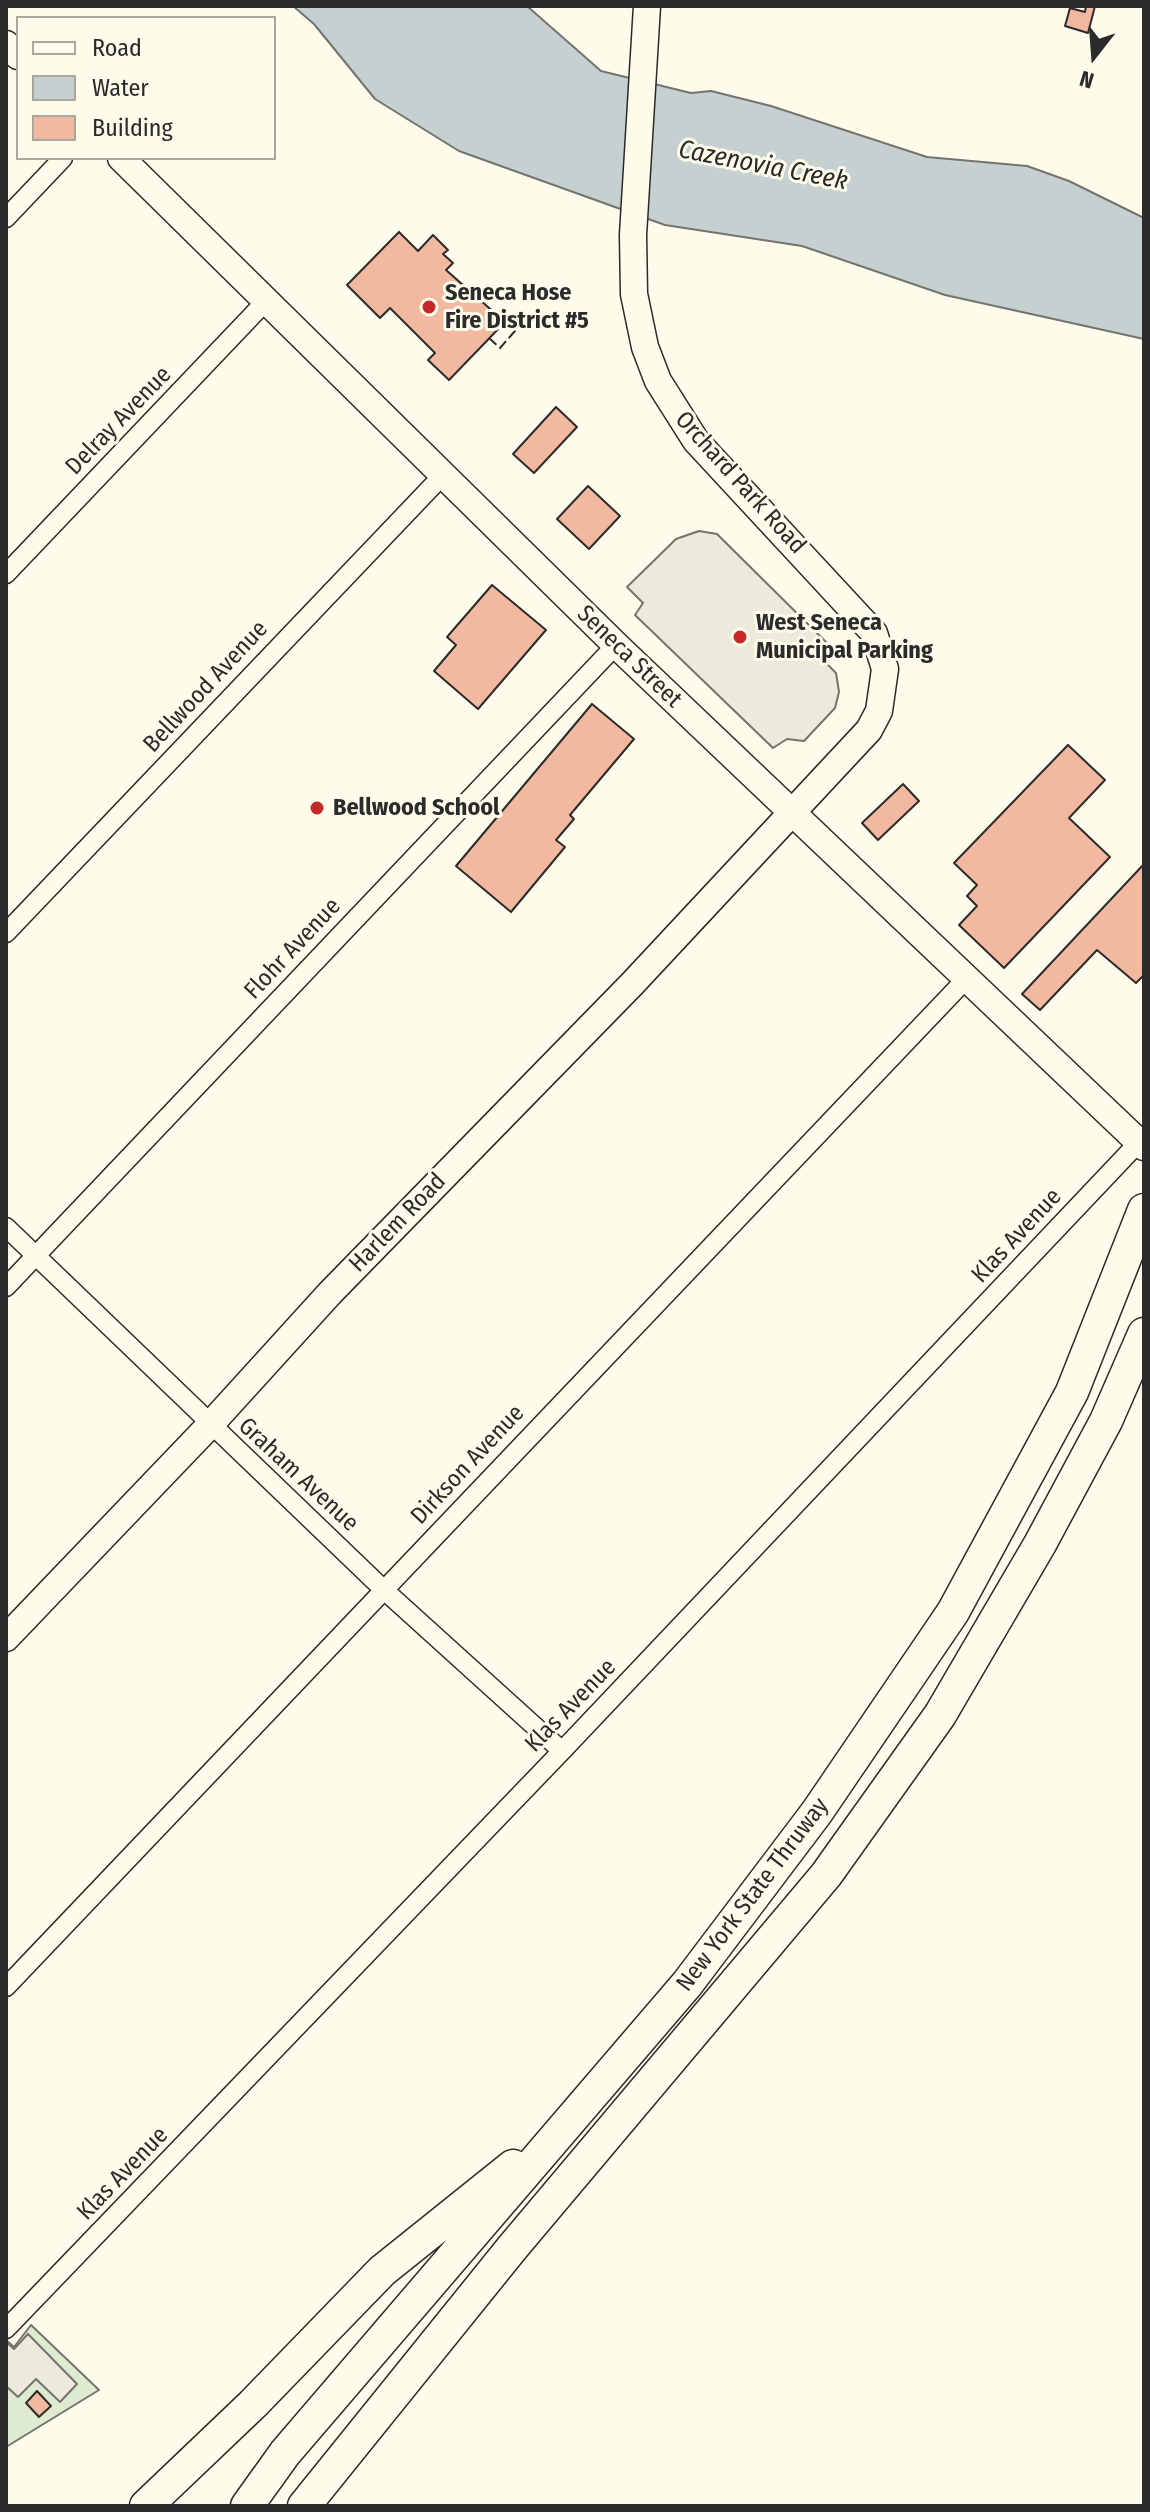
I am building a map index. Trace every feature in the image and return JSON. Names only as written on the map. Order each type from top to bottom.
[{"type":"highway","name":"New York State Thruway","points":[[247,2506],[285,2453],[687,1984],[817,1812],[953,1612],[1072,1392],[1144,1210]]},
{"type":"highway","name":"New York State Thruway","points":[[304,2506],[512,2248],[826,1875],[940,1715],[963,1676],[1099,1435],[1144,1334]]},
{"type":"highway","points":[[146,2506],[253,2404],[382,2271],[575,2117]]},
{"type":"main road","name":"Orchard Park Road","points":[[647,6],[633,235],[634,294],[639,324],[658,381],[696,441],[863,617],[882,650],[885,690],[874,720],[793,811]]},
{"type":"main road","name":"Seneca Street","points":[[123,160],[616,645],[1141,1145]]},
{"type":"main road","name":"Harlem Road","points":[[6,1638],[210,1425],[330,1293],[632,984],[793,811]]},
{"type":"street","points":[[6,218],[61,160]]},
{"type":"street","name":"Delray Avenue","points":[[6,574],[266,301]]},
{"type":"street","name":"Bellwood Avenue","points":[[6,933],[442,476]]},
{"type":"street","name":"Flohr Avenue","points":[[6,1287],[616,645]]},
{"type":"street","name":"Dirkson Avenue","points":[[6,1987],[967,978]]},
{"type":"street","name":"Klas Avenue","points":[[6,2329],[1141,1145]]},
{"type":"street","name":"Graham Avenue","points":[[6,1227],[383,1589],[562,1751]]},
{"type":"green space","points":[[31,2325],[99,2390],[6,2447],[6,2340],[14,2347]]},
{"type":"shaded area","name":"West Seneca Municipal Parking","points":[[699,531],[717,534],[828,644],[821,658],[836,673],[839,692],[835,708],[804,741],[787,739],[773,748],[635,615],[643,603],[627,587],[676,539]]},
{"type":"shaded area","points":[[28,2334],[77,2384],[60,2402],[36,2379],[18,2397],[6,2386],[6,2342],[14,2349]]},
{"type":"water","name":"Cazenovia Creek","points":[[293,6],[527,6],[601,71],[691,93],[711,91],[771,106],[927,157],[1027,166],[1069,181],[1144,218],[1144,339],[945,295],[802,246],[665,225],[459,151],[375,99],[314,24]]},
{"type":"building","points":[[1086,6],[1095,6],[1088,33],[1065,26],[1070,8],[1085,12]]},
{"type":"building","name":"Seneca Hose Fire District #5","points":[[399,232],[418,251],[433,235],[448,250],[443,254],[453,263],[446,270],[505,322],[449,380],[428,360],[435,353],[390,308],[380,318],[347,285]]},
{"type":"building","points":[[556,407],[577,427],[534,473],[513,454]]},
{"type":"building","points":[[588,486],[620,516],[589,549],[557,519]]},
{"type":"building","points":[[492,585],[546,630],[478,709],[434,671],[456,645],[447,637]]},
{"type":"building","points":[[592,704],[634,739],[570,815],[574,819],[556,840],[565,847],[511,912],[456,866]]},
{"type":"building","points":[[1068,745],[1105,780],[1069,818],[1110,857],[1004,968],[959,925],[977,906],[967,896],[977,885],[954,863]]},
{"type":"building","points":[[903,784],[919,801],[878,840],[862,823]]},
{"type":"building","points":[[1144,864],[1143,976],[1136,983],[1097,950],[1040,1010],[1022,994]]},
{"type":"building","points":[[37,2391],[51,2406],[39,2417],[26,2403]]},
{"type":"fence","points":[[489,338],[500,348],[515,331],[505,322]]},
{"type":"place","name":"Seneca Hose Fire District #5","points":[[429,307]]},
{"type":"place","name":"West Seneca Municipal Parking","points":[[740,637]]},
{"type":"place","name":"Bellwood School","points":[[317,808]]}]
